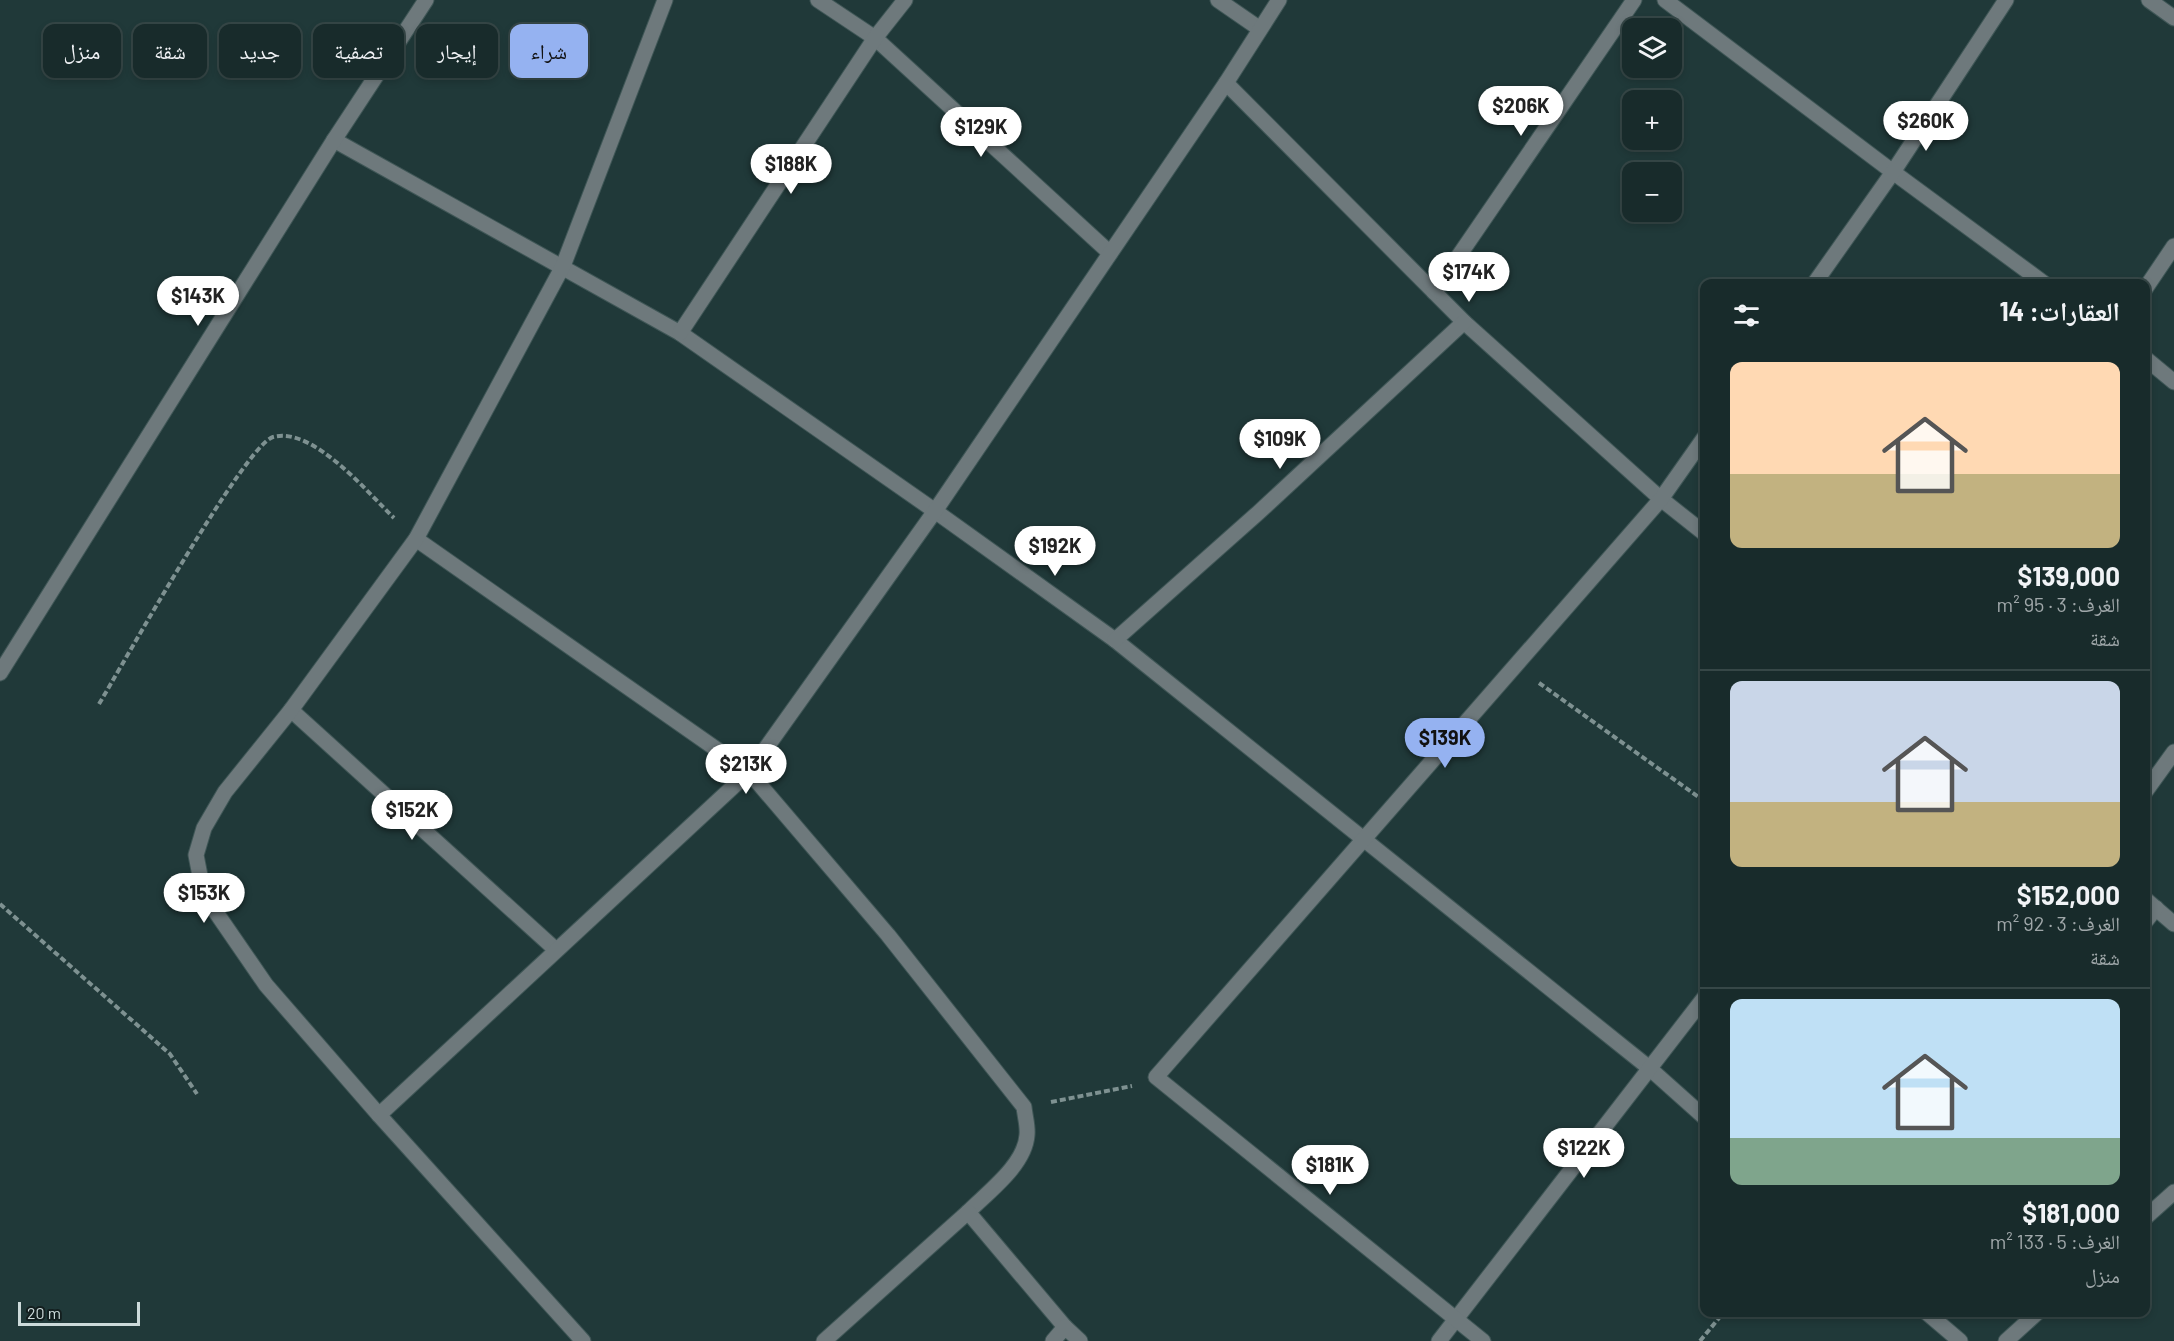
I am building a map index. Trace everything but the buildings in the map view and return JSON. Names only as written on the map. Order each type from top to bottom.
[{"type":"street","points":[[0,673],[334,140],[426,0]]},
{"type":"street","points":[[583,1341],[379,1114],[267,985],[213,908],[201,881],[196,855],[204,828],[225,792],[291,710],[416,539],[563,266],[664,0]]},
{"type":"street","points":[[818,0],[875,38],[1110,253]]},
{"type":"street","points":[[680,333],[875,38],[905,0]]},
{"type":"street","points":[[1218,0],[1260,29]]},
{"type":"street","points":[[379,1114],[749,772],[936,511],[1226,83],[1279,0]]},
{"type":"street","points":[[1434,292],[1634,0]]},
{"type":"street","points":[[1665,0],[2038,279]]},
{"type":"street","points":[[1818,279],[1893,172],[2006,0]]},
{"type":"street","points":[[2149,0],[2174,18]]},
{"type":"street","points":[[1226,83],[1464,322],[1661,499],[1700,530]]},
{"type":"street","points":[[334,140],[680,333],[936,511],[1115,640],[1648,1067],[1700,1113]]},
{"type":"street","points":[[2150,282],[2174,246]]},
{"type":"street","points":[[1115,640],[1258,513],[1464,322]]},
{"type":"street","points":[[2150,362],[2174,381]]},
{"type":"street","points":[[1483,1341],[1156,1077],[1661,499],[1700,444]]},
{"type":"street","points":[[416,539],[749,772],[888,936],[1024,1107],[1027,1137],[1021,1154],[1004,1176],[968,1212],[824,1341]]},
{"type":"street","points":[[291,710],[555,949]]},
{"type":"street","points":[[2150,785],[2174,752]]},
{"type":"street","points":[[2150,903],[2174,924]]},
{"type":"street","points":[[1439,1341],[1648,1067],[1700,1003]]},
{"type":"street","points":[[2150,1214],[2174,1192]]},
{"type":"street","points":[[968,1212],[1065,1327],[1080,1341]]},
{"type":"street","points":[[1932,1317],[1960,1341]]},
{"type":"street","points":[[2006,1341],[2032,1317]]},
{"type":"street","points":[[1053,1341],[1065,1327]]},
{"type":"path","points":[[99,704],[225,492],[258,447],[272,437],[295,439],[331,457],[416,539]]},
{"type":"path","points":[[1514,665],[1700,798]]},
{"type":"path","points":[[0,904],[170,1054],[197,1094]]},
{"type":"path","points":[[1024,1107],[1128,1088],[1156,1077]]},
{"type":"path","points":[[1700,1341],[1720,1317]]}]
